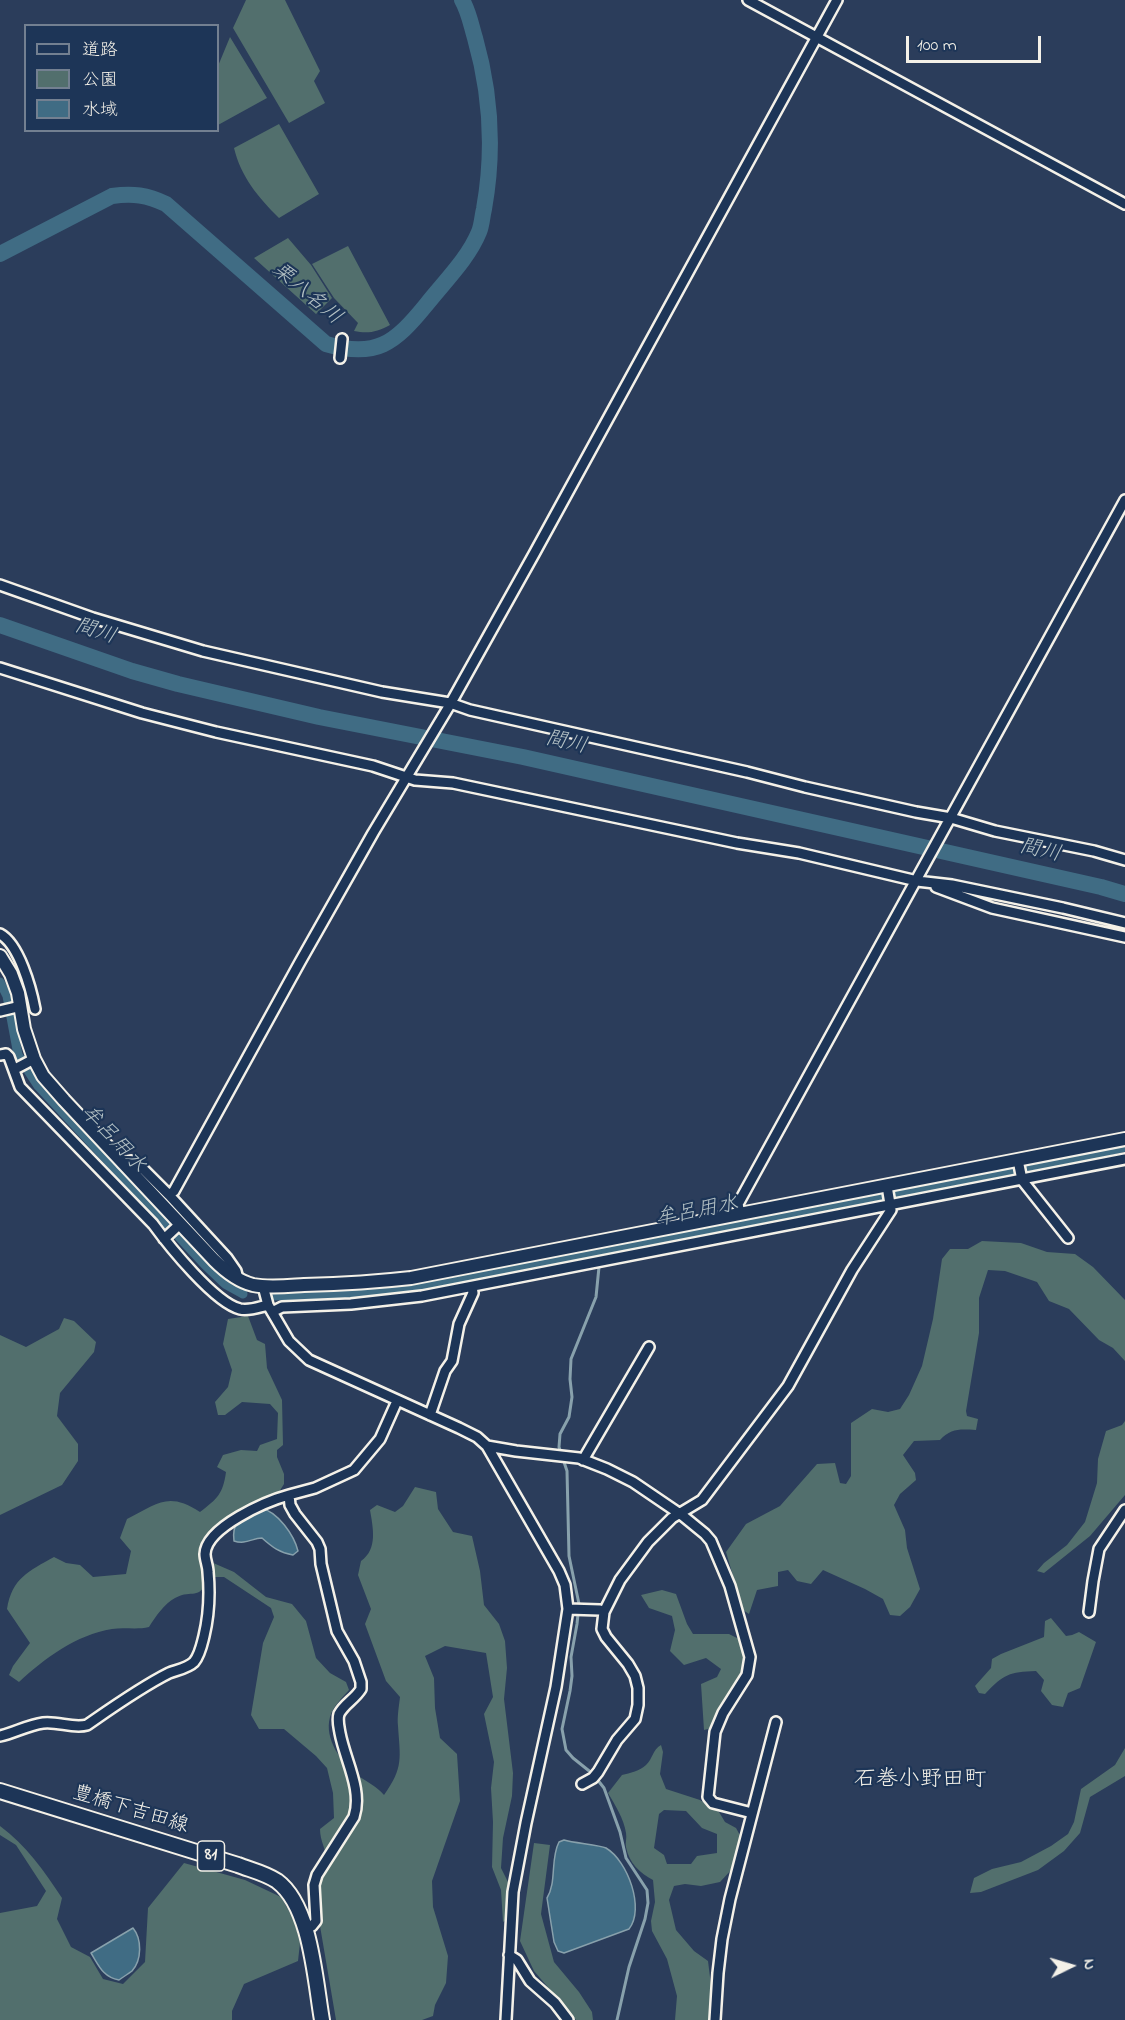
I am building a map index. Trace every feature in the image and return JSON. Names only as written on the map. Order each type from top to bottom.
[{"type":"main road","name":"豊橋下吉田線","points":[[0,1791],[238,1865],[264,1874],[278,1882],[292,1896],[301,1912],[322,2020]]},
{"type":"street","points":[[748,0],[1125,204]]},
{"type":"street","points":[[170,1195],[567,494],[837,0]]},
{"type":"street","points":[[340,358],[341,341]]},
{"type":"street","points":[[740,1214],[738,1204],[1125,501]]},
{"type":"street","points":[[0,585],[93,618],[203,651],[736,769],[1125,860]]},
{"type":"street","points":[[0,668],[141,714],[408,775],[918,878],[1125,923]]},
{"type":"street","points":[[933,883],[936,887],[992,908],[1125,937]]},
{"type":"street","points":[[0,933],[11,944],[19,958],[35,1008]]},
{"type":"street","points":[[0,956],[11,974],[31,1060],[43,1076],[178,1226],[224,1270],[238,1279],[263,1286],[411,1278],[1018,1162],[1125,1139]]},
{"type":"street","points":[[0,1010],[19,1007]]},
{"type":"street","points":[[0,1055],[6,1054],[17,1068],[16,1079],[20,1087],[153,1224],[219,1297],[244,1310],[391,1300],[472,1287],[602,1259],[1125,1159]]},
{"type":"street","points":[[17,1068],[31,1060]]},
{"type":"street","points":[[122,1163],[131,1161],[141,1167],[170,1195],[226,1258],[236,1271],[238,1279]]},
{"type":"street","points":[[1018,1162],[1021,1179],[1068,1238]]},
{"type":"street","points":[[582,1784],[596,1775],[617,1740],[635,1719],[639,1705],[635,1676],[602,1629],[604,1612],[620,1580],[648,1542],[678,1513],[702,1500],[788,1386],[852,1270],[891,1210],[887,1187]]},
{"type":"street","points":[[166,1238],[178,1226]]},
{"type":"street","points":[[602,1259],[603,1242]]},
{"type":"street","points":[[263,1286],[270,1308],[289,1341],[309,1360],[430,1414],[477,1437],[487,1446],[559,1571],[575,1609],[526,1823],[513,1892],[506,2020]]},
{"type":"street","points":[[430,1414],[445,1371],[452,1361],[459,1324],[473,1293],[472,1287]]},
{"type":"street","points":[[584,1460],[649,1347]]},
{"type":"street","points":[[0,1736],[40,1724],[87,1725],[159,1679],[194,1662],[199,1653],[209,1609],[205,1552],[207,1547],[222,1529],[248,1510],[268,1501],[315,1488],[354,1470],[380,1439],[397,1401]]},
{"type":"street","points":[[487,1446],[584,1460],[633,1482],[705,1534],[717,1552],[733,1596],[750,1657],[747,1675],[723,1713],[715,1732],[708,1797],[713,1803],[752,1813]]},
{"type":"street","points":[[289,1495],[290,1505],[295,1514],[317,1542],[337,1631],[350,1653],[361,1682],[361,1689],[343,1708],[338,1723],[342,1747],[358,1799],[357,1808],[317,1875],[314,1885],[316,1922],[306,1929]]},
{"type":"street","points":[[1089,1612],[1099,1549],[1125,1510]]},
{"type":"street","points":[[575,1609],[604,1612]]},
{"type":"street","points":[[715,2020],[722,1939],[776,1722]]},
{"type":"street","points":[[509,1955],[517,1960],[530,1981],[555,2002],[568,2020]]},
{"type":"green space","points":[[246,0],[285,0],[320,71],[314,81],[325,103],[289,123],[233,28]]},
{"type":"green space","points":[[230,37],[267,98],[219,124],[219,64]]},
{"type":"green space","points":[[279,124],[319,194],[279,218],[251,186],[234,148]]},
{"type":"green space","points":[[288,238],[311,265],[332,298],[316,314],[254,258]]},
{"type":"green space","points":[[348,246],[390,325],[372,332],[354,331],[358,323],[334,298],[312,264]]},
{"type":"green space","points":[[982,1241],[1021,1243],[1047,1252],[1075,1254],[1093,1267],[1125,1300],[1125,1361],[1113,1348],[1099,1340],[1069,1309],[1049,1301],[1037,1282],[1005,1271],[988,1270],[979,1298],[979,1333],[966,1411],[967,1416],[978,1419],[976,1430],[956,1430],[940,1440],[914,1441],[903,1455],[915,1473],[916,1480],[900,1494],[894,1505],[905,1530],[907,1548],[920,1589],[910,1607],[900,1616],[890,1615],[883,1599],[823,1570],[811,1584],[797,1581],[788,1570],[778,1572],[778,1586],[757,1590],[749,1614],[743,1610],[726,1552],[746,1524],[780,1506],[817,1464],[835,1463],[840,1483],[846,1484],[851,1476],[851,1423],[872,1409],[888,1412],[900,1409],[922,1366],[933,1319],[942,1259],[950,1249],[968,1249]]},
{"type":"green space","points":[[248,1316],[257,1340],[265,1344],[267,1368],[282,1400],[283,1445],[277,1450],[277,1457],[284,1474],[284,1484],[279,1492],[243,1509],[213,1533],[205,1546],[211,1562],[234,1572],[266,1597],[292,1604],[306,1621],[316,1658],[330,1673],[346,1682],[349,1690],[333,1709],[329,1725],[332,1742],[345,1764],[384,1795],[395,1777],[399,1762],[400,1697],[386,1681],[365,1624],[371,1609],[358,1575],[361,1561],[372,1544],[370,1510],[377,1505],[395,1512],[403,1506],[415,1487],[436,1492],[438,1509],[453,1532],[472,1536],[480,1571],[484,1605],[499,1624],[505,1641],[507,1668],[504,1699],[513,1773],[512,1796],[503,1838],[501,1868],[509,1884],[507,1919],[503,1922],[501,1890],[492,1867],[491,1788],[494,1762],[484,1714],[493,1697],[486,1653],[445,1646],[425,1656],[434,1678],[435,1708],[440,1738],[457,1754],[460,1801],[432,1881],[433,1907],[448,1956],[446,1983],[435,2005],[433,2016],[422,2020],[336,2020],[320,1926],[322,1915],[320,1883],[327,1861],[320,1829],[334,1818],[333,1793],[327,1768],[284,1729],[259,1729],[251,1715],[263,1643],[274,1617],[271,1608],[224,1577],[211,1577],[202,1590],[194,1594],[181,1595],[167,1604],[149,1627],[117,1628],[86,1636],[39,1664],[19,1682],[9,1675],[30,1643],[7,1609],[13,1590],[23,1577],[54,1557],[66,1563],[80,1565],[93,1577],[126,1574],[131,1551],[120,1538],[127,1519],[155,1505],[171,1501],[179,1502],[200,1512],[221,1491],[226,1472],[217,1467],[223,1455],[241,1450],[257,1451],[260,1445],[277,1439],[278,1413],[270,1404],[242,1402],[225,1415],[218,1415],[215,1402],[228,1387],[232,1370],[223,1344],[228,1319]]},
{"type":"green space","points":[[64,1318],[74,1321],[96,1342],[94,1352],[60,1393],[57,1416],[78,1444],[78,1461],[62,1485],[0,1515],[0,1335],[26,1347],[59,1329]]},
{"type":"green space","points":[[1125,1421],[1125,1495],[1090,1536],[1044,1573],[1037,1571],[1067,1545],[1085,1522],[1097,1483],[1098,1459],[1106,1431],[1122,1425]]},
{"type":"green space","points":[[662,1590],[676,1594],[693,1634],[729,1634],[741,1640],[745,1659],[739,1680],[712,1728],[704,1730],[701,1684],[717,1677],[721,1669],[706,1658],[684,1665],[670,1651],[675,1630],[672,1616],[649,1608],[641,1595]]},
{"type":"green space","points":[[1051,1618],[1066,1636],[1079,1632],[1096,1642],[1080,1688],[1068,1693],[1063,1707],[1052,1705],[1041,1691],[1044,1680],[1036,1671],[1008,1675],[985,1694],[979,1693],[975,1686],[991,1668],[992,1659],[1044,1637],[1045,1621]]},
{"type":"green space","points":[[661,1745],[663,1752],[660,1774],[666,1789],[700,1800],[719,1812],[725,1822],[736,1828],[741,1837],[734,1867],[720,1882],[701,1886],[685,1884],[674,1886],[669,1900],[676,1930],[694,1951],[708,1961],[712,1993],[710,2020],[675,2020],[677,1996],[667,1959],[652,1931],[651,1921],[655,1902],[653,1880],[632,1863],[626,1847],[623,1823],[608,1793],[622,1775],[646,1765]],"holes":[[[664,1810],[686,1811],[702,1828],[717,1834],[717,1853],[697,1856],[691,1864],[667,1864],[664,1855],[654,1848],[659,1814]]]},
{"type":"green space","points":[[1125,1748],[1125,1776],[1090,1797],[1080,1833],[1064,1851],[1038,1870],[981,1892],[970,1893],[974,1878],[992,1869],[1021,1862],[1068,1834],[1074,1822],[1081,1789],[1115,1765]]},
{"type":"green space","points":[[0,1826],[26,1850],[62,1898],[57,1919],[71,1947],[90,1957],[103,1979],[123,1984],[145,1962],[148,1908],[184,1863],[245,1880],[281,1897],[294,1920],[300,1943],[298,1961],[244,1984],[232,2011],[232,2020],[0,2020],[0,1913],[37,1906],[46,1891],[16,1845],[0,1835]]},
{"type":"green space","points":[[534,1843],[550,1845],[541,1914],[554,1962],[579,1992],[592,2012],[593,2020],[576,2020],[534,1971],[520,1941]]},
{"type":"water","points":[[261,1508],[273,1514],[289,1531],[298,1551],[293,1555],[276,1549],[262,1538],[242,1542],[234,1541],[235,1528],[240,1520]]},
{"type":"water","points":[[564,1840],[603,1847],[614,1854],[632,1886],[635,1910],[634,1920],[629,1929],[564,1953],[558,1951],[554,1942],[547,1898],[552,1885],[556,1849],[559,1842]]},
{"type":"water","points":[[133,1928],[139,1944],[138,1961],[130,1972],[119,1980],[114,1979],[102,1970],[91,1953]]},
{"type":"waterway","name":"栗八名川","points":[[0,254],[112,196],[146,197],[166,204],[326,344],[358,350],[371,348],[394,338],[415,318],[448,279],[469,252],[481,227],[489,167],[488,102],[470,19],[462,0]]},
{"type":"waterway","name":"間川","points":[[0,625],[132,671],[178,684],[319,717],[523,757],[1125,894]]},
{"type":"waterway","name":"牟呂用水","points":[[0,982],[7,996],[18,1055],[38,1086],[205,1265],[225,1284],[243,1294]]},
{"type":"waterway","name":"牟呂用水","points":[[273,1296],[359,1293],[408,1288],[1062,1162],[1125,1147]]},
{"type":"waterway","points":[[597,1250],[599,1267],[596,1297],[571,1359],[572,1397],[569,1417],[560,1434],[559,1447],[567,1471],[569,1556],[579,1604],[571,1657],[570,1691],[562,1729],[566,1750],[593,1774],[604,1788],[620,1832],[626,1858],[647,1890],[648,1903],[645,1919],[629,1967],[617,2020]]},
{"type":"district","name":"石巻小野田町","points":[[920,1781]]}]
